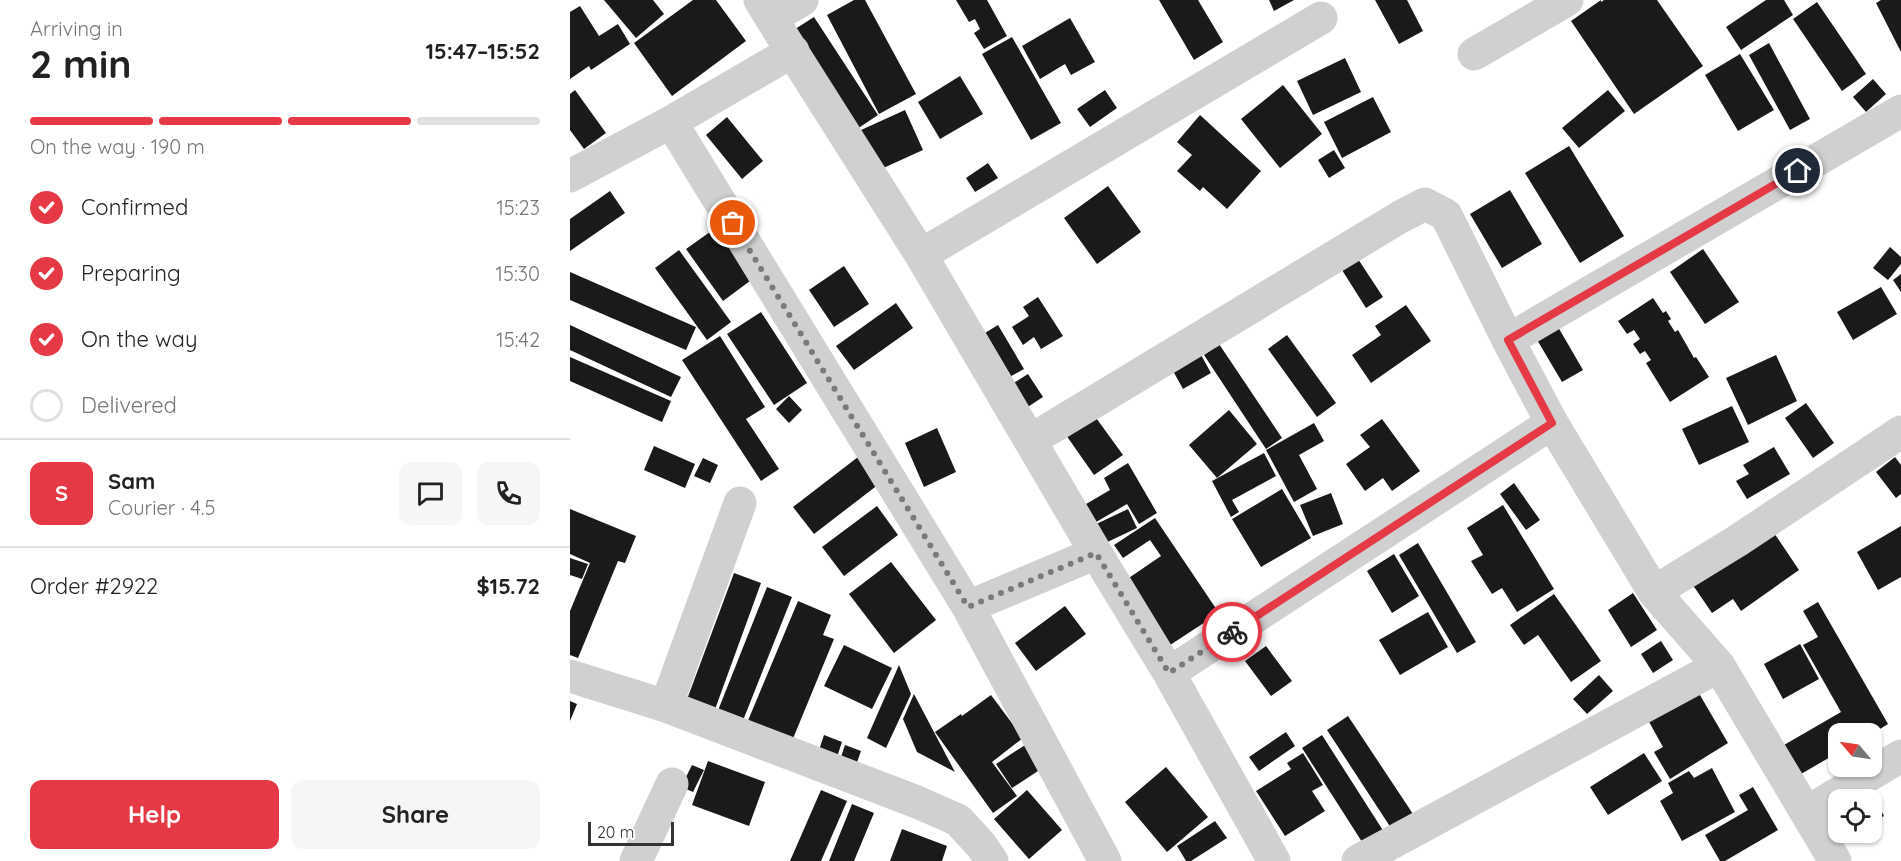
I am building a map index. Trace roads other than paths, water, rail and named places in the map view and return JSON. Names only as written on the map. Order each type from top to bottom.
[{"type":"street","points":[[802,0],[765,9],[921,255],[1169,673],[1274,861]]},
{"type":"street","points":[[1474,54],[1567,0]]},
{"type":"street","points":[[921,255],[1321,18]]},
{"type":"street","points":[[570,176],[671,122],[793,51]]},
{"type":"street","points":[[1508,340],[1901,111]]},
{"type":"street","points":[[671,122],[968,607],[1105,861]]},
{"type":"street","points":[[1031,440],[1425,204],[1446,216],[1552,423],[1654,592],[1719,666],[1834,861]]},
{"type":"street","points":[[1169,673],[1552,423]]},
{"type":"street","points":[[1654,592],[1901,432]]},
{"type":"street","points":[[666,706],[740,503]]},
{"type":"street","points":[[968,607],[1096,553]]},
{"type":"street","points":[[1358,861],[1719,666]]},
{"type":"street","points":[[570,676],[666,706],[917,802],[958,820],[992,861]]},
{"type":"street","points":[[1807,812],[1901,756]]},
{"type":"street","points":[[636,861],[672,784]]}]
